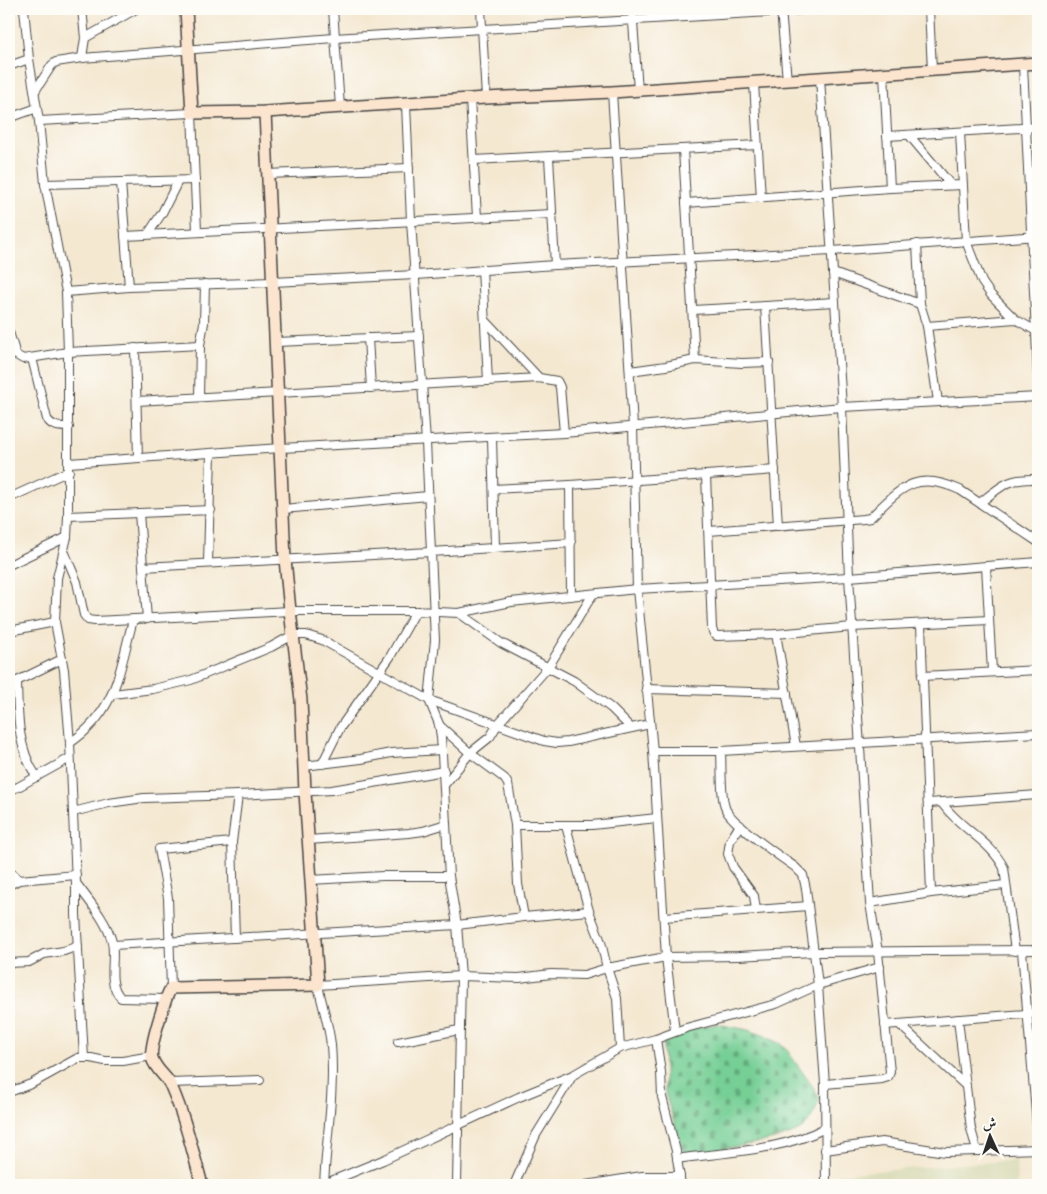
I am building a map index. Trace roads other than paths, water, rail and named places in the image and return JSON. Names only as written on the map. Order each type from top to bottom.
[{"type":"street","points":[[24,9],[29,59],[39,120],[44,184],[66,292],[69,427],[68,516],[67,537],[57,578],[54,622],[64,670],[70,743],[76,914],[84,1058]]},
{"type":"street","points":[[82,9],[85,38],[82,58]]},
{"type":"street","points":[[85,38],[136,9]]},
{"type":"street","points":[[186,9],[197,231]]},
{"type":"street","points":[[333,9],[340,107]]},
{"type":"street","points":[[481,9],[486,98]]},
{"type":"street","points":[[632,9],[638,90]]},
{"type":"street","points":[[35,91],[56,62],[82,58],[334,38],[818,9]]},
{"type":"street","points":[[929,9],[932,70]]},
{"type":"street","points":[[781,10],[786,81]]},
{"type":"street","points":[[9,66],[29,59]]},
{"type":"street","points":[[1023,64],[1035,236],[1038,374]]},
{"type":"street","points":[[39,120],[192,113],[265,112],[612,92],[1038,64]]},
{"type":"street","points":[[884,74],[890,188]]},
{"type":"street","points":[[820,78],[842,407],[849,577],[870,903],[880,967],[890,1072],[888,1077],[882,1079],[824,1084]]},
{"type":"street","points":[[754,83],[761,198]]},
{"type":"street","points":[[612,92],[633,426],[637,589],[653,751],[666,956],[675,1031]]},
{"type":"street","points":[[470,99],[477,217]]},
{"type":"street","points":[[406,104],[434,612],[435,655],[429,700],[439,724],[444,771],[449,876],[457,925],[461,976],[457,1185]]},
{"type":"street","points":[[9,118],[37,108]]},
{"type":"street","points":[[265,112],[286,559],[300,692],[304,792],[318,985],[331,1047],[331,1100],[324,1185],[572,1075],[620,1048],[656,1040],[675,1031],[776,1004],[818,985],[880,967]]},
{"type":"street","points":[[887,136],[1038,127]]},
{"type":"street","points":[[960,132],[966,241],[982,282],[991,295],[1015,318],[1036,331]]},
{"type":"street","points":[[909,135],[951,185]]},
{"type":"street","points":[[474,160],[757,145]]},
{"type":"street","points":[[683,149],[695,360]]},
{"type":"street","points":[[549,156],[555,265]]},
{"type":"street","points":[[268,174],[409,168]]},
{"type":"street","points":[[44,184],[195,180]]},
{"type":"street","points":[[148,234],[162,213],[178,181]]},
{"type":"street","points":[[122,182],[129,287]]},
{"type":"street","points":[[686,203],[890,188],[963,185]]},
{"type":"street","points":[[125,236],[270,227],[552,214]]},
{"type":"street","points":[[66,292],[129,287],[416,275],[623,261],[832,251],[1035,236]]},
{"type":"street","points":[[917,244],[920,304],[927,326],[938,402]]},
{"type":"street","points":[[482,270],[488,381]]},
{"type":"street","points":[[833,272],[920,304]]},
{"type":"street","points":[[199,397],[200,345],[204,324],[204,284]]},
{"type":"street","points":[[693,310],[835,302]]},
{"type":"street","points":[[765,306],[778,526]]},
{"type":"street","points":[[927,326],[1015,318]]},
{"type":"street","points":[[485,320],[539,378]]},
{"type":"street","points":[[9,332],[16,355],[23,359],[68,352],[200,345]]},
{"type":"street","points":[[276,342],[419,336]]},
{"type":"street","points":[[368,338],[371,388]]},
{"type":"street","points":[[135,348],[138,458]]},
{"type":"street","points":[[32,358],[47,420],[50,424],[69,427]]},
{"type":"street","points":[[630,370],[666,366],[695,360],[742,363],[769,362]]},
{"type":"street","points":[[137,401],[539,378],[556,381],[560,387],[564,433]]},
{"type":"street","points":[[9,497],[69,467],[138,458],[281,448],[492,438],[842,407],[1038,397]]},
{"type":"street","points":[[492,438],[495,547]]},
{"type":"street","points":[[208,563],[211,510],[211,453]]},
{"type":"street","points":[[494,489],[775,470]]},
{"type":"street","points":[[706,475],[712,629],[717,636],[989,620]]},
{"type":"street","points":[[980,503],[1002,485],[1013,480],[1038,479]]},
{"type":"street","points":[[708,531],[848,522],[870,518],[904,488],[922,481],[933,481],[947,484],[960,490],[1038,542]]},
{"type":"street","points":[[570,485],[571,596]]},
{"type":"street","points":[[283,509],[428,496]]},
{"type":"street","points":[[68,516],[211,510]]},
{"type":"street","points":[[139,513],[147,619]]},
{"type":"street","points":[[9,565],[67,537]]},
{"type":"street","points":[[143,567],[571,543]]},
{"type":"street","points":[[64,551],[77,582],[84,614],[88,620],[132,620],[290,611],[459,613],[511,602],[637,589],[849,577],[1038,562]]},
{"type":"street","points":[[986,566],[992,671]]},
{"type":"street","points":[[444,784],[470,753],[490,737],[498,724],[549,666],[593,594]]},
{"type":"street","points":[[322,764],[340,728],[398,644],[416,611]]},
{"type":"street","points":[[459,613],[502,643],[549,666],[586,689],[631,728]]},
{"type":"street","points":[[70,743],[94,725],[113,694],[132,620]]},
{"type":"street","points":[[9,631],[54,622]]},
{"type":"street","points":[[920,624],[929,803],[931,893]]},
{"type":"street","points":[[113,694],[153,690],[191,680],[272,647],[293,634],[306,634],[322,640],[429,700],[544,741],[557,743],[650,724]]},
{"type":"street","points":[[776,634],[796,746]]},
{"type":"street","points":[[9,685],[62,659]]},
{"type":"street","points":[[922,676],[1038,670]]},
{"type":"street","points":[[17,681],[21,741],[30,767],[37,777]]},
{"type":"street","points":[[646,689],[787,693]]},
{"type":"street","points":[[439,724],[470,753],[497,773],[508,784],[515,824],[518,884],[524,917]]},
{"type":"street","points":[[653,751],[721,751],[1038,733]]},
{"type":"street","points":[[304,766],[361,759],[391,753],[442,750]]},
{"type":"street","points":[[721,751],[726,809],[740,825],[795,867],[802,875],[806,889],[818,985],[824,1084],[826,1185]]},
{"type":"street","points":[[9,790],[18,787],[70,758]]},
{"type":"street","points":[[73,812],[109,803],[144,798],[332,790],[444,771]]},
{"type":"street","points":[[235,938],[232,842],[238,795]]},
{"type":"street","points":[[929,803],[1038,795]]},
{"type":"street","points":[[942,803],[951,814],[993,851],[1000,859],[1004,868],[1005,885],[1018,951],[1035,1066],[1038,1136]]},
{"type":"street","points":[[515,824],[566,826],[658,818]]},
{"type":"street","points":[[308,840],[409,833],[446,824]]},
{"type":"street","points":[[740,825],[730,841],[728,854],[733,867],[754,896],[756,910]]},
{"type":"street","points":[[566,826],[589,911],[601,942],[607,968],[618,998],[620,1048]]},
{"type":"street","points":[[202,1185],[178,1102],[170,1083],[159,1072],[151,1056],[165,999],[171,988],[167,888],[159,849],[232,842]]},
{"type":"street","points":[[9,870],[19,880]]},
{"type":"street","points":[[310,880],[383,876],[449,876]]},
{"type":"street","points":[[9,885],[19,880],[76,879]]},
{"type":"street","points":[[76,879],[106,927],[113,945],[113,985],[116,993],[121,998],[165,999]]},
{"type":"street","points":[[870,903],[931,893],[1005,885]]},
{"type":"street","points":[[664,917],[808,906]]},
{"type":"street","points":[[113,945],[457,925],[589,911]]},
{"type":"street","points":[[9,963],[29,962],[44,954],[64,951],[78,946]]},
{"type":"street","points":[[171,988],[318,985],[461,976],[519,978],[551,974],[584,975],[607,968],[666,956],[738,956],[814,952],[1038,950]]},
{"type":"street","points":[[885,1025],[1038,1013]]},
{"type":"street","points":[[958,1019],[971,1129],[977,1151]]},
{"type":"street","points":[[899,1024],[966,1086]]},
{"type":"street","points":[[398,1042],[459,1030]]},
{"type":"street","points":[[656,1040],[661,1072],[662,1097],[677,1159],[681,1185]]},
{"type":"street","points":[[9,1092],[31,1084],[73,1060],[84,1058],[123,1061],[151,1056]]},
{"type":"street","points":[[514,1185],[536,1135],[572,1075]]},
{"type":"street","points":[[170,1083],[260,1080]]},
{"type":"street","points":[[677,1159],[775,1146],[809,1137],[825,1128]]},
{"type":"street","points":[[825,1150],[882,1142],[945,1152],[1038,1149]]},
{"type":"street","points":[[586,1185],[642,1176],[680,1176]]}]
